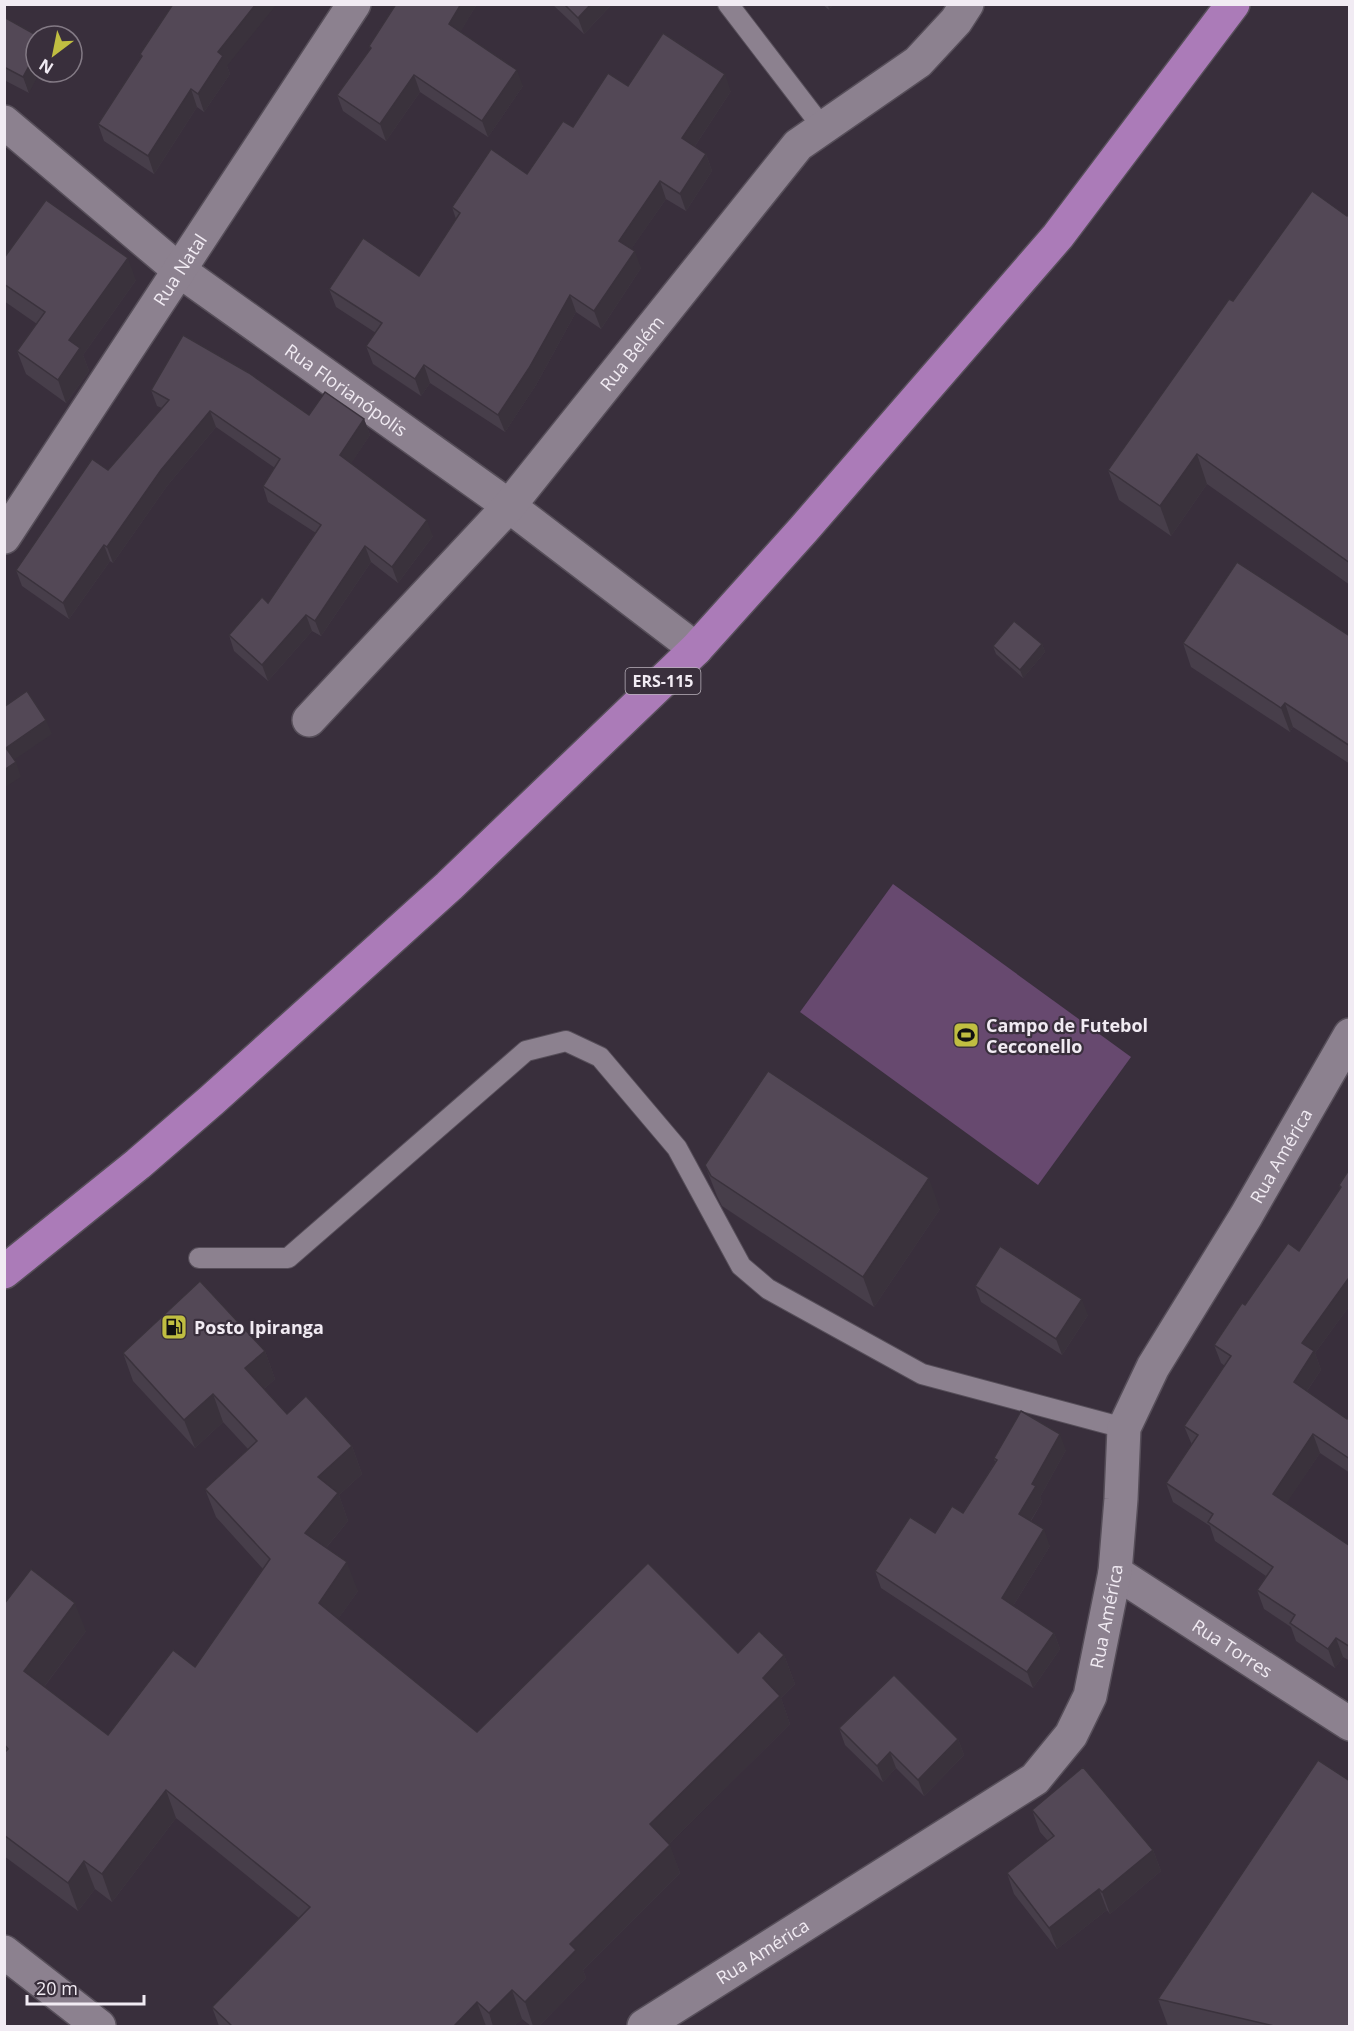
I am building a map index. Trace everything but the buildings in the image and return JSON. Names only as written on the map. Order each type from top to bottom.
[{"type":"main road","name":"ERS-115","points":[[4,1272],[138,1164],[449,886],[696,649],[803,530],[1058,236],[1233,4]]},
{"type":"street","name":"Rua Natal","points":[[5,537],[354,4]]},
{"type":"street","name":"Rua Belém","points":[[309,720],[509,506],[798,145],[918,62],[956,21],[967,4]]},
{"type":"street","name":"Rua Florianópolis","points":[[4,122],[180,271],[509,506],[696,649]]},
{"type":"street","name":"Rua América","points":[[644,2026],[1035,1779],[1071,1735],[1090,1696],[1115,1572],[1124,1428],[1153,1367],[1246,1216],[1350,1035]]},
{"type":"street","name":"Rua Torres","points":[[1115,1572],[1350,1724]]},
{"type":"street","points":[[4,1952],[99,2026]]},
{"type":"lane","points":[[728,4],[823,129]]},
{"type":"lane","points":[[199,1258],[288,1258],[525,1051],[566,1041],[600,1057],[677,1148],[741,1266],[768,1289],[922,1374],[1124,1428]]},
{"type":"shaded area","name":"Campo de Futebol Cecconello","points":[[893,884],[1131,1057],[1038,1185],[800,1012]]},
{"type":"place","name":"Campo de Futebol Cecconello","points":[[966,1035]]},
{"type":"place","name":"Posto Ipiranga","points":[[174,1327]]}]
